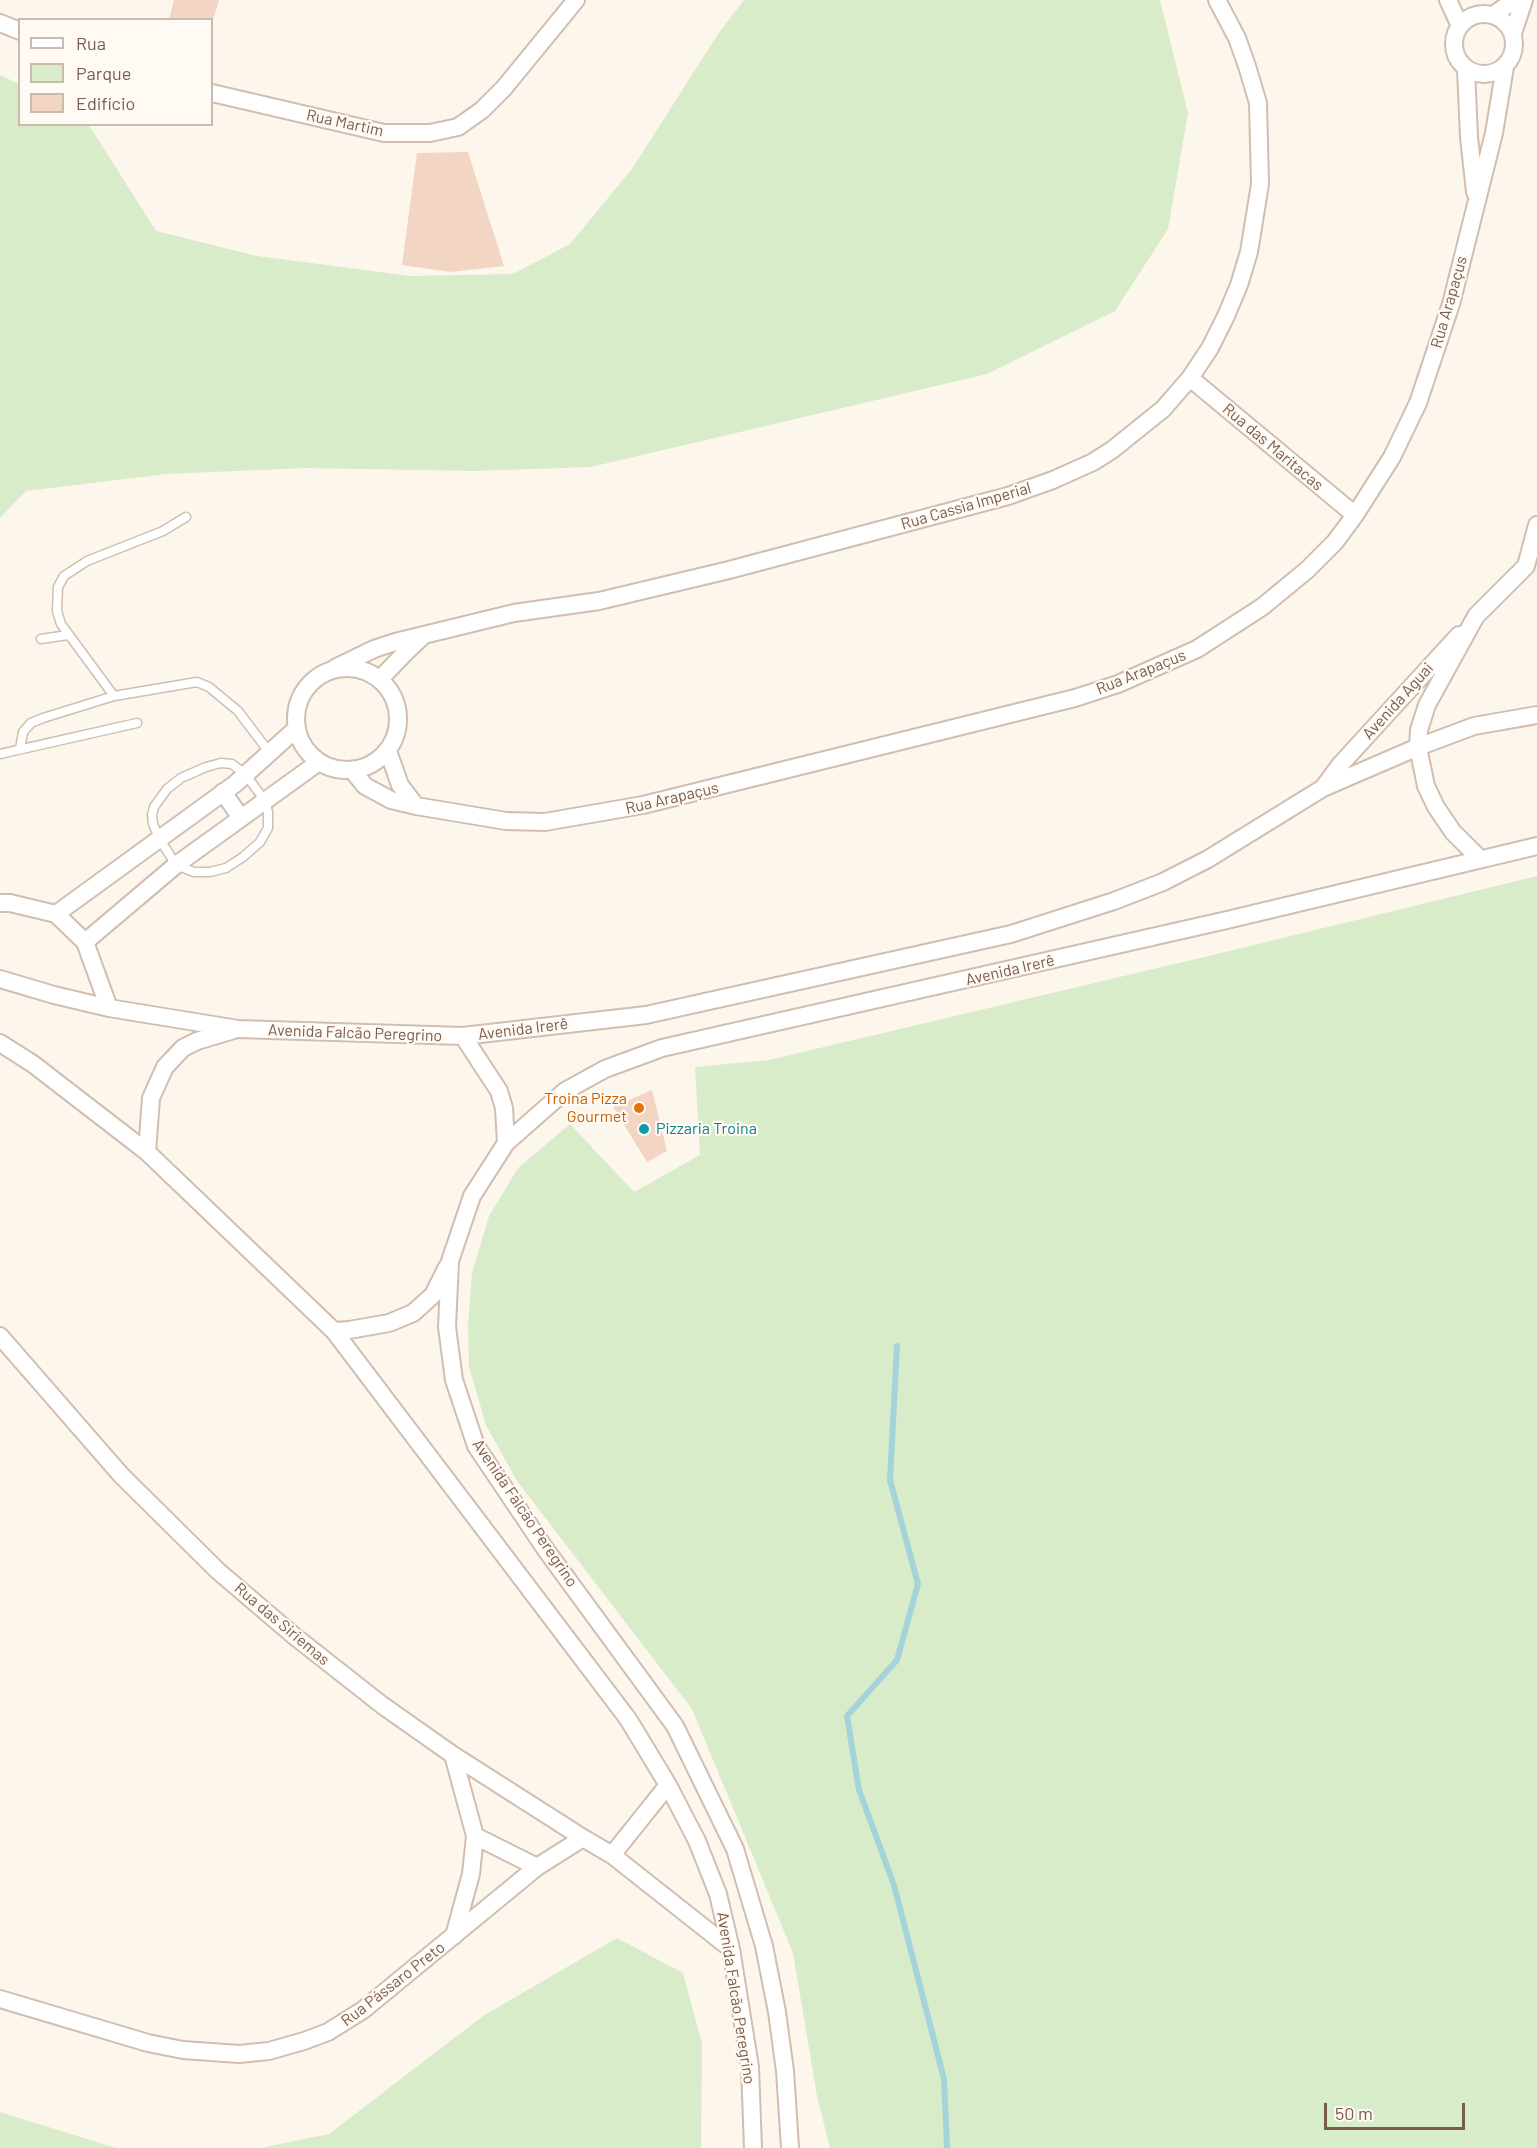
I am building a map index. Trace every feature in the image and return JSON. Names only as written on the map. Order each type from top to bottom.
[{"type":"street","name":"Rua Cassia Imperial","points":[[335,668],[374,649],[426,634],[513,613],[599,601],[729,570],[1008,496],[1063,476],[1112,450],[1163,409],[1190,378],[1210,348],[1239,285],[1249,252],[1260,184],[1257,103],[1237,38],[1217,0]]},
{"type":"street","points":[[1448,0],[1460,26]]},
{"type":"street","points":[[1493,15],[1515,0]]},
{"type":"street","points":[[1513,33],[1508,25],[1493,15],[1475,15],[1460,26],[1455,34],[1454,44],[1460,62],[1466,69],[1476,74],[1496,73],[1505,67],[1514,51],[1513,33],[1524,0]]},
{"type":"street","name":"Rua Martim","points":[[213,93],[384,133],[430,133],[458,127],[482,110],[504,88],[573,2]]},
{"type":"street","points":[[0,23],[18,30]]},
{"type":"street","name":"Rua Arapaçus","points":[[352,770],[365,786],[391,800],[506,821],[545,822],[643,806],[1075,698],[1118,684],[1197,649],[1262,607],[1307,570],[1335,542],[1392,457],[1418,403],[1451,304],[1494,133],[1505,67]]},
{"type":"street","points":[[1466,69],[1469,137],[1476,202]]},
{"type":"street","name":"Rua das Maritacas","points":[[1190,378],[1355,515]]},
{"type":"street","name":"Avenida Aguai","points":[[1323,788],[1340,765],[1476,616],[1532,564],[1537,525]]},
{"type":"street","name":"Avenida Aguai","points":[[1418,747],[1419,730],[1427,705],[1476,616]]},
{"type":"street","name":"Rua Cassia Imperial","points":[[380,679],[426,634]]},
{"type":"street","points":[[351,667],[366,670],[380,679],[391,691],[397,706],[399,721],[396,737],[388,751],[372,764],[352,770],[335,769],[319,762],[308,753],[297,728],[296,713],[304,691],[320,674],[335,668],[351,667]]},
{"type":"street","points":[[1323,788],[1418,747],[1474,726],[1537,715]]},
{"type":"street","points":[[56,914],[246,775],[297,728]]},
{"type":"street","points":[[1418,747],[1426,786],[1436,807],[1453,832],[1480,859]]},
{"type":"street","points":[[388,751],[400,785],[416,806]]},
{"type":"street","points":[[85,942],[176,865],[319,762]]},
{"type":"street","name":"Avenida Irerê","points":[[463,1036],[646,1015],[1011,934],[1163,882],[1208,859],[1323,788]]},
{"type":"street","points":[[223,792],[241,818]]},
{"type":"street","name":"Avenida Irerê","points":[[506,1143],[565,1091],[605,1069],[662,1048],[1227,921],[1537,846]]},
{"type":"street","points":[[0,903],[10,903],[56,914],[85,942],[109,1008]]},
{"type":"street","name":"Avenida Falcão Peregrino","points":[[0,979],[109,1008],[238,1029],[463,1036],[499,1091],[504,1108],[506,1143],[472,1196],[450,1261],[447,1327],[454,1380],[476,1446],[546,1550],[675,1726],[735,1849],[764,1946],[777,2012],[785,2071],[790,2148]]},
{"type":"street","points":[[147,1152],[152,1098],[165,1067],[183,1048],[196,1041],[238,1029]]},
{"type":"street","name":"Avenida Falcão Peregrino","points":[[0,1043],[33,1064],[147,1152],[334,1330],[628,1719],[668,1785],[697,1841],[718,1894],[731,1949],[750,2067],[753,2148]]},
{"type":"street","points":[[334,1330],[349,1330],[389,1323],[413,1313],[433,1295],[450,1261]]},
{"type":"street","name":"Rua das Siriemas","points":[[0,1336],[121,1475],[218,1571],[293,1635],[382,1705],[453,1755],[612,1855],[731,1949]]},
{"type":"street","points":[[453,1755],[475,1836],[471,1874],[454,1936]]},
{"type":"street","points":[[612,1855],[668,1785]]},
{"type":"street","points":[[475,1836],[537,1867]]},
{"type":"street","name":"Rua Pássaro Preto","points":[[0,1999],[148,2043],[183,2050],[239,2054],[268,2051],[328,2032],[363,2010],[537,1867],[583,1838]]},
{"type":"lane","points":[[114,696],[81,648],[61,624],[57,611],[58,587],[64,576],[87,561],[163,531],[186,517]]},
{"type":"lane","points":[[42,639],[68,634]]},
{"type":"lane","points":[[20,749],[23,732],[31,723],[114,696],[197,682],[209,687],[238,711],[269,752]]},
{"type":"lane","points":[[0,754],[137,723]]},
{"type":"lane","points":[[221,763],[232,764],[246,775],[265,801],[268,828],[260,842],[226,868],[210,872],[194,872],[176,865],[153,824],[154,807],[168,789],[181,778],[221,763]]},
{"type":"green space","points":[[744,0],[1160,0],[1188,113],[1168,229],[1115,311],[987,374],[591,467],[474,471],[306,468],[167,474],[26,491],[0,518],[0,75],[18,84],[18,126],[90,126],[156,231],[257,256],[411,276],[513,274],[570,244],[632,169],[718,34]]},
{"type":"green space","points":[[1537,876],[1537,2148],[830,2148],[817,2096],[793,1953],[692,1709],[517,1481],[486,1425],[469,1367],[468,1325],[472,1273],[489,1216],[518,1168],[570,1124],[634,1192],[700,1155],[695,1067],[769,1060]]},
{"type":"green space","points":[[617,1938],[683,1973],[702,2044],[701,2148],[261,2148],[329,2134],[483,2016]]},
{"type":"green space","points":[[0,2112],[116,2148],[0,2148]]},
{"type":"building","points":[[174,0],[219,0],[213,20],[213,18],[170,18]]},
{"type":"building","points":[[468,152],[504,266],[451,272],[402,265],[417,153]]},
{"type":"building","name":"Pizzaria Troina","points":[[652,1090],[667,1151],[647,1162],[613,1107]]},
{"type":"waterway","points":[[897,1346],[890,1480],[918,1584],[897,1660],[847,1716],[859,1790],[894,1885],[944,2079],[947,2148]]},
{"type":"place","name":"Troina Pizza Gourmet","points":[[639,1108]]},
{"type":"place","name":"Pizzaria Troina","points":[[644,1129]]}]
